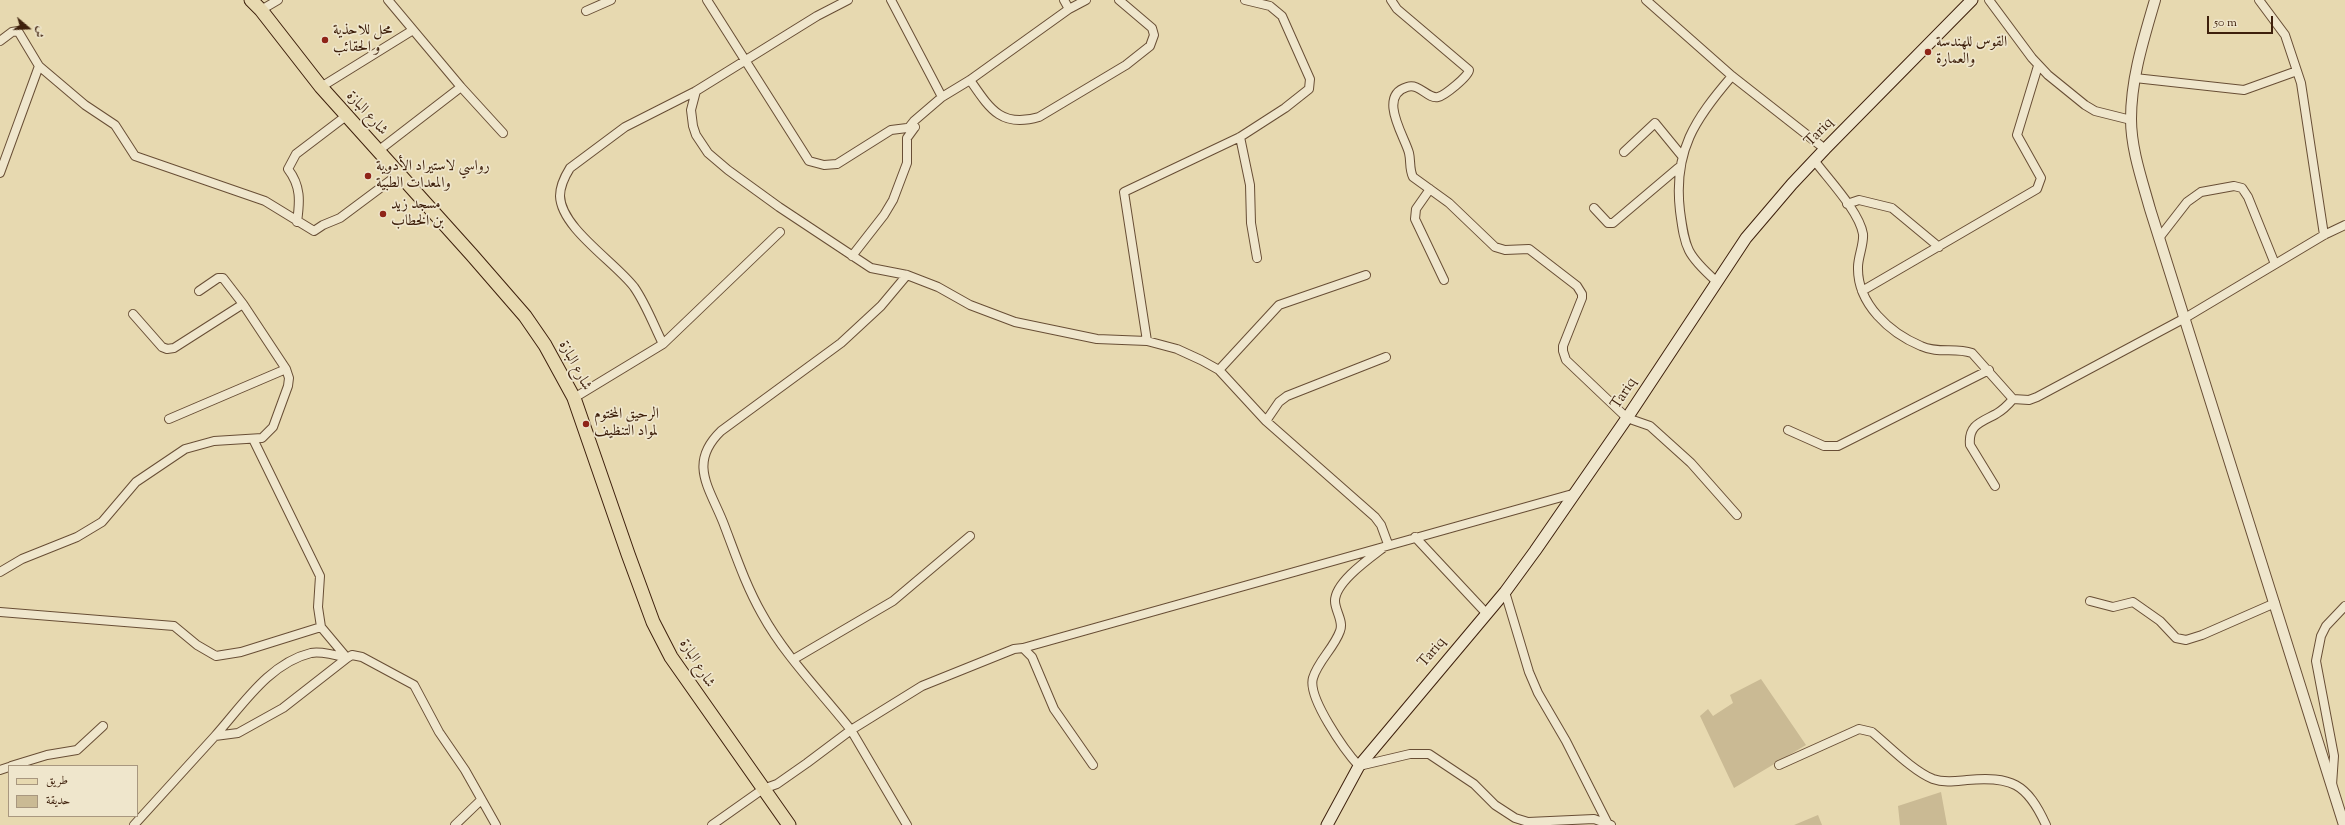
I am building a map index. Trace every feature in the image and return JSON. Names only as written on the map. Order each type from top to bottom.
[{"type":"main road","name":"شارع البازة","points":[[251,0],[261,10],[321,87],[346,116],[525,316],[545,345],[574,398],[628,554],[654,622],[671,657],[789,825]]},
{"type":"main road","name":"Tariq","points":[[1327,825],[1359,766],[1505,592],[1576,493],[1746,238],[1825,148],[1972,0]]},
{"type":"street","points":[[261,10],[278,0]]},
{"type":"street","points":[[388,0],[461,87],[503,133]]},
{"type":"street","points":[[586,11],[611,0]]},
{"type":"street","points":[[707,0],[809,161],[824,165],[837,164],[891,130],[915,127]]},
{"type":"street","points":[[663,344],[634,287],[573,225],[563,210],[560,196],[561,187],[570,168],[625,127],[696,91],[817,16],[848,0]]},
{"type":"street","points":[[891,0],[942,97]]},
{"type":"street","points":[[1064,0],[1069,9]]},
{"type":"street","points":[[915,127],[910,126],[942,97],[970,80],[1069,9],[1086,0]]},
{"type":"street","points":[[970,80],[988,106],[998,115],[1012,120],[1025,121],[1039,117],[1126,65],[1150,46],[1154,35],[1152,28],[1119,0]]},
{"type":"street","points":[[1147,341],[1124,192],[1240,137],[1305,94],[1310,84],[1299,50],[1282,16],[1270,6],[1245,0]]},
{"type":"street","points":[[1391,0],[1397,9],[1469,70],[1467,76],[1436,98],[1420,88],[1409,86],[1401,90],[1394,100],[1395,118],[1410,155],[1410,171],[1416,180],[1449,203],[1495,247],[1505,250],[1529,248],[1577,286],[1582,294],[1582,298],[1563,346],[1564,355],[1575,370],[1627,418],[1650,426],[1691,463],[1737,515]]},
{"type":"street","points":[[1646,0],[1732,76],[1825,148]]},
{"type":"street","points":[[1989,0],[2038,66],[2085,105],[2113,116],[2131,120]]},
{"type":"street","points":[[2156,0],[2134,78],[2131,120],[2136,153],[2160,238],[2344,825]]},
{"type":"street","points":[[2259,0],[2285,35],[2301,83],[2324,235]]},
{"type":"street","points":[[321,87],[413,30]]},
{"type":"street","points":[[0,42],[12,32],[18,31],[39,66],[85,106],[115,125],[135,156],[265,201],[297,222],[314,231],[340,218],[399,174]]},
{"type":"street","points":[[0,173],[39,66]]},
{"type":"street","points":[[1862,291],[2037,189],[2041,178],[2017,135],[2038,66]]},
{"type":"street","points":[[2134,78],[2244,90],[2297,71]]},
{"type":"street","points":[[1716,281],[1697,264],[1685,245],[1679,204],[1678,168],[1701,114],[1732,76]]},
{"type":"street","points":[[378,151],[461,87]]},
{"type":"street","points":[[696,91],[691,110],[693,126],[696,135],[708,153],[762,195],[871,268],[907,275],[938,287],[970,305],[1015,322],[1097,338],[1147,341],[1177,349],[1220,370],[1266,421],[1365,510],[1375,517],[1381,525],[1388,544]]},
{"type":"street","points":[[297,222],[300,204],[296,179],[288,169],[291,162],[296,154],[346,116]]},
{"type":"street","points":[[1624,152],[1655,122],[1682,156]]},
{"type":"street","points":[[852,256],[884,215],[893,200],[907,163],[907,138],[915,127]]},
{"type":"street","points":[[1240,137],[1250,185],[1251,223],[1257,258]]},
{"type":"street","points":[[1814,160],[1858,220],[1863,235],[1858,267],[1862,291],[1875,313],[1887,325],[1905,338],[1933,351],[1966,352],[1972,354],[1989,370],[2013,399],[2029,400],[2037,397],[2185,318],[2324,235],[2345,225]]},
{"type":"street","points":[[1594,208],[1608,223],[1613,222],[1678,168]]},
{"type":"street","points":[[2160,238],[2187,202],[2196,196],[2220,187],[2234,186],[2242,188],[2248,197],[2275,264]]},
{"type":"street","points":[[1430,189],[1416,209],[1415,219],[1444,280]]},
{"type":"street","points":[[1847,204],[1859,200],[1892,208],[1939,247]]},
{"type":"street","points":[[574,398],[663,344],[780,232]]},
{"type":"street","points":[[907,275],[880,306],[841,343],[721,431],[712,440],[703,460],[706,486],[723,522],[747,586],[762,615],[794,659],[850,730],[907,825]]},
{"type":"street","points":[[1220,370],[1279,305],[1366,275]]},
{"type":"street","points":[[0,572],[22,559],[77,537],[102,522],[136,482],[185,449],[214,441],[262,438],[273,427],[288,386],[289,378],[286,369],[243,304],[223,278],[218,278],[199,291]]},
{"type":"street","points":[[133,314],[162,346],[167,349],[174,348],[243,304]]},
{"type":"street","points":[[1266,421],[1279,402],[1287,396],[1386,357]]},
{"type":"street","points":[[169,419],[286,369]]},
{"type":"street","points":[[1788,430],[1824,446],[1838,446],[1989,370]]},
{"type":"street","points":[[1995,486],[1970,445],[1969,437],[1974,425],[2004,409],[2013,399]]},
{"type":"street","points":[[253,439],[320,576],[318,607],[321,628],[347,658]]},
{"type":"street","points":[[712,825],[763,789],[777,784],[850,730],[922,686],[1014,649],[1023,648],[1388,544],[1576,493]]},
{"type":"street","points":[[794,659],[894,602],[970,536]]},
{"type":"street","points":[[1415,537],[1486,613]]},
{"type":"street","points":[[1388,544],[1360,567],[1339,588],[1335,604],[1341,628],[1335,642],[1312,679],[1314,692],[1328,723],[1359,766],[1410,754],[1429,754],[1474,784],[1495,805],[1515,818],[1528,822],[1594,819],[1609,824]]},
{"type":"street","points":[[1505,592],[1529,672],[1538,693],[1566,740],[1609,824]]},
{"type":"street","points":[[2090,601],[2113,607],[2133,602],[2160,621],[2176,638],[2186,640],[2202,635],[2275,603]]},
{"type":"street","points":[[2332,786],[2334,756],[2316,661],[2321,636],[2326,626],[2345,606]]},
{"type":"street","points":[[0,612],[174,626],[197,645],[216,656],[242,652],[321,628]]},
{"type":"street","points":[[1023,648],[1032,657],[1054,709],[1092,765]]},
{"type":"street","points":[[134,825],[264,681],[286,663],[312,653],[347,658]]},
{"type":"street","points":[[215,736],[238,732],[282,708],[347,658],[352,655],[362,657],[414,685],[439,732],[465,770],[496,825]]},
{"type":"street","points":[[13,765],[47,755],[77,750],[103,726]]},
{"type":"street","points":[[1779,765],[1850,732],[1864,729],[1872,732],[1924,774],[1934,779],[1949,782],[1999,779],[2011,782],[2030,796],[2046,825]]},
{"type":"street","points":[[455,825],[481,800]]},
{"type":"green space","points":[[1761,679],[1806,745],[1734,788],[1700,716],[1708,709],[1713,716],[1733,703],[1730,695]]},
{"type":"green space","points":[[1941,792],[1947,825],[1900,825],[1898,806]]},
{"type":"green space","points":[[1818,815],[1822,825],[1794,825]]},
{"type":"place","name":"محل للاحذية و الحقائب","points":[[325,40]]},
{"type":"place","name":"القوس للهندسة والعمارة","points":[[1928,52]]},
{"type":"place","name":"رواسي لاستيراد الأدوية والمعدات الطبية","points":[[368,176]]},
{"type":"place","name":"مسجد زيد بن الخطاب","points":[[383,214]]},
{"type":"place","name":"الرحيق المختوم لمواد التنظيف","points":[[586,424]]}]
